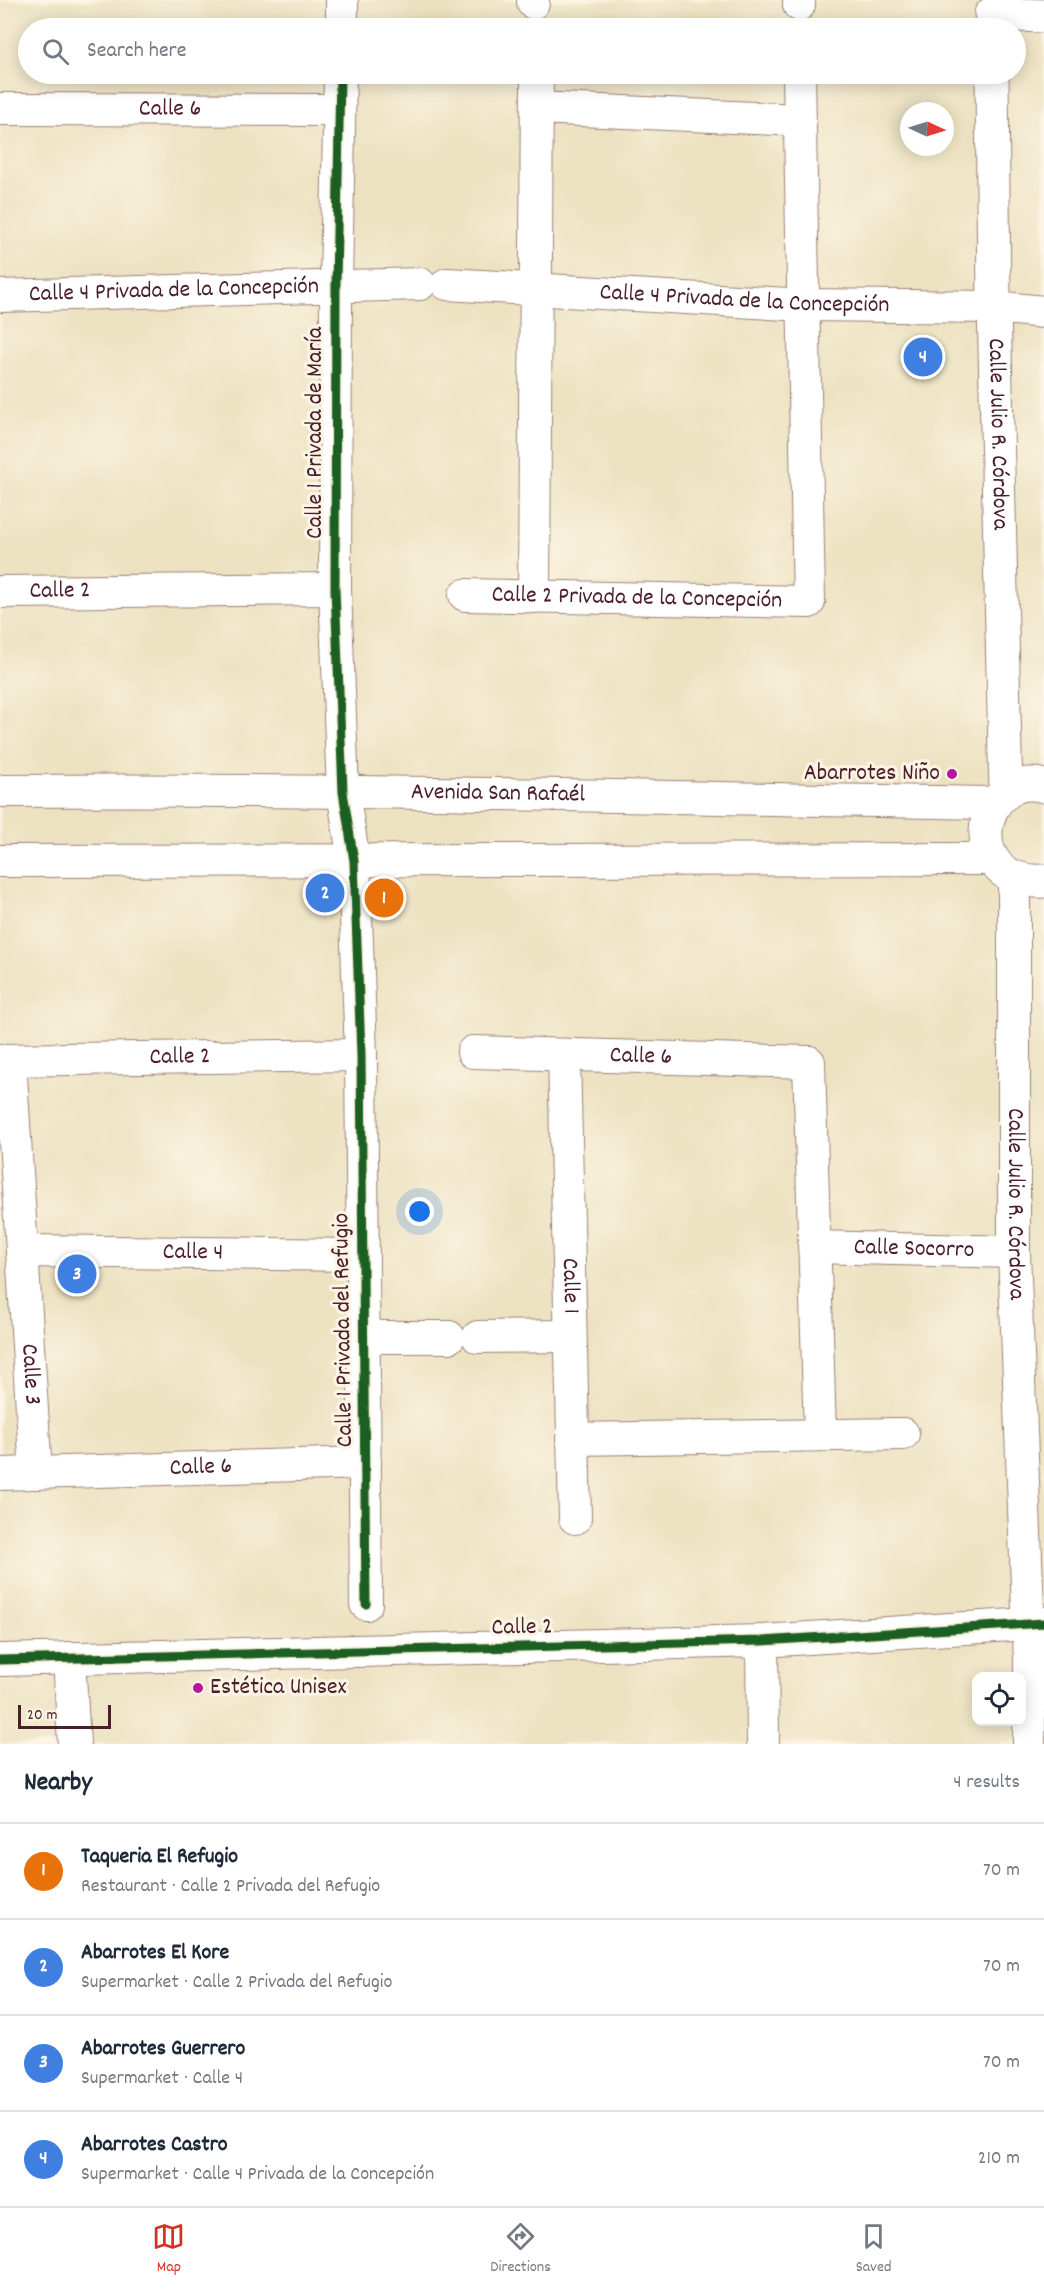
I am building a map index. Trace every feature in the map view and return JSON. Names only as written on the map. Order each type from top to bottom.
[{"type":"street","points":[[991,14],[1044,16]]},
{"type":"street","name":"Calle 1 Privada de María","points":[[340,84],[336,285],[335,589],[343,792],[354,861]]},
{"type":"street","points":[[534,597],[537,84]]},
{"type":"street","points":[[800,84],[804,305]]},
{"type":"street","name":"Calle Julio R. Córdova","points":[[992,84],[1000,798]]},
{"type":"street","points":[[537,108],[799,120]]},
{"type":"street","name":"Calle 6","points":[[0,109],[339,110]]},
{"type":"street","name":"Calle 4 Privada de la Concepción","points":[[0,296],[434,284],[804,305],[994,307],[1044,312]]},
{"type":"street","name":"Calle 2 Privada de la Concepción","points":[[465,595],[809,602],[804,305]]},
{"type":"street","name":"Calle 2","points":[[0,592],[335,589]]},
{"type":"street","points":[[1016,873],[986,845],[985,831],[988,816],[1000,798],[1021,786],[1038,784],[1044,786]]},
{"type":"street","name":"Avenida San Rafaél","points":[[0,791],[131,790],[1000,798]]},
{"type":"street","points":[[0,861],[354,861],[1016,873]]},
{"type":"street","name":"Calle 1 Privada del Refugio","points":[[354,861],[361,1055],[366,1604]]},
{"type":"street","name":"Calle Julio R. Córdova","points":[[1016,873],[1014,1252],[1036,1623],[1029,1744]]},
{"type":"street","name":"Calle 6","points":[[473,1052],[808,1062],[814,1247]]},
{"type":"street","name":"Calle 2","points":[[5,1060],[361,1055]]},
{"type":"street","name":"Calle 1","points":[[564,1055],[575,1518]]},
{"type":"street","name":"Calle 3","points":[[5,1060],[22,1251],[36,1473]]},
{"type":"street","points":[[814,1247],[820,1435]]},
{"type":"street","name":"Calle Socorro","points":[[814,1247],[1014,1252]]},
{"type":"street","name":"Calle 4","points":[[22,1251],[363,1255]]},
{"type":"street","points":[[363,1337],[570,1336]]},
{"type":"street","points":[[572,1439],[903,1434]]},
{"type":"street","name":"Calle 6","points":[[0,1474],[365,1463]]},
{"type":"street","name":"Calle 2","points":[[0,1659],[762,1641],[1036,1623]]},
{"type":"street","points":[[762,1641],[763,1744]]},
{"type":"street","points":[[69,1658],[74,1744]]},
{"type":"cycle path","points":[[340,84],[336,285],[335,589],[343,792],[354,861],[361,1055],[366,1604]]},
{"type":"cycle path","points":[[0,1660],[762,1641],[1044,1623]]},
{"type":"place","name":"Abarrotes Castro","points":[[923,357]]},
{"type":"place","name":"Abarrotes Niño","points":[[952,774]]},
{"type":"place","name":"Abarrotes El Kore","points":[[325,893]]},
{"type":"place","name":"Taqueria El Refugio","points":[[384,898]]},
{"type":"place","name":"Abarrotes Guerrero","points":[[77,1274]]},
{"type":"place","name":"Estética Unisex","points":[[198,1688]]}]
